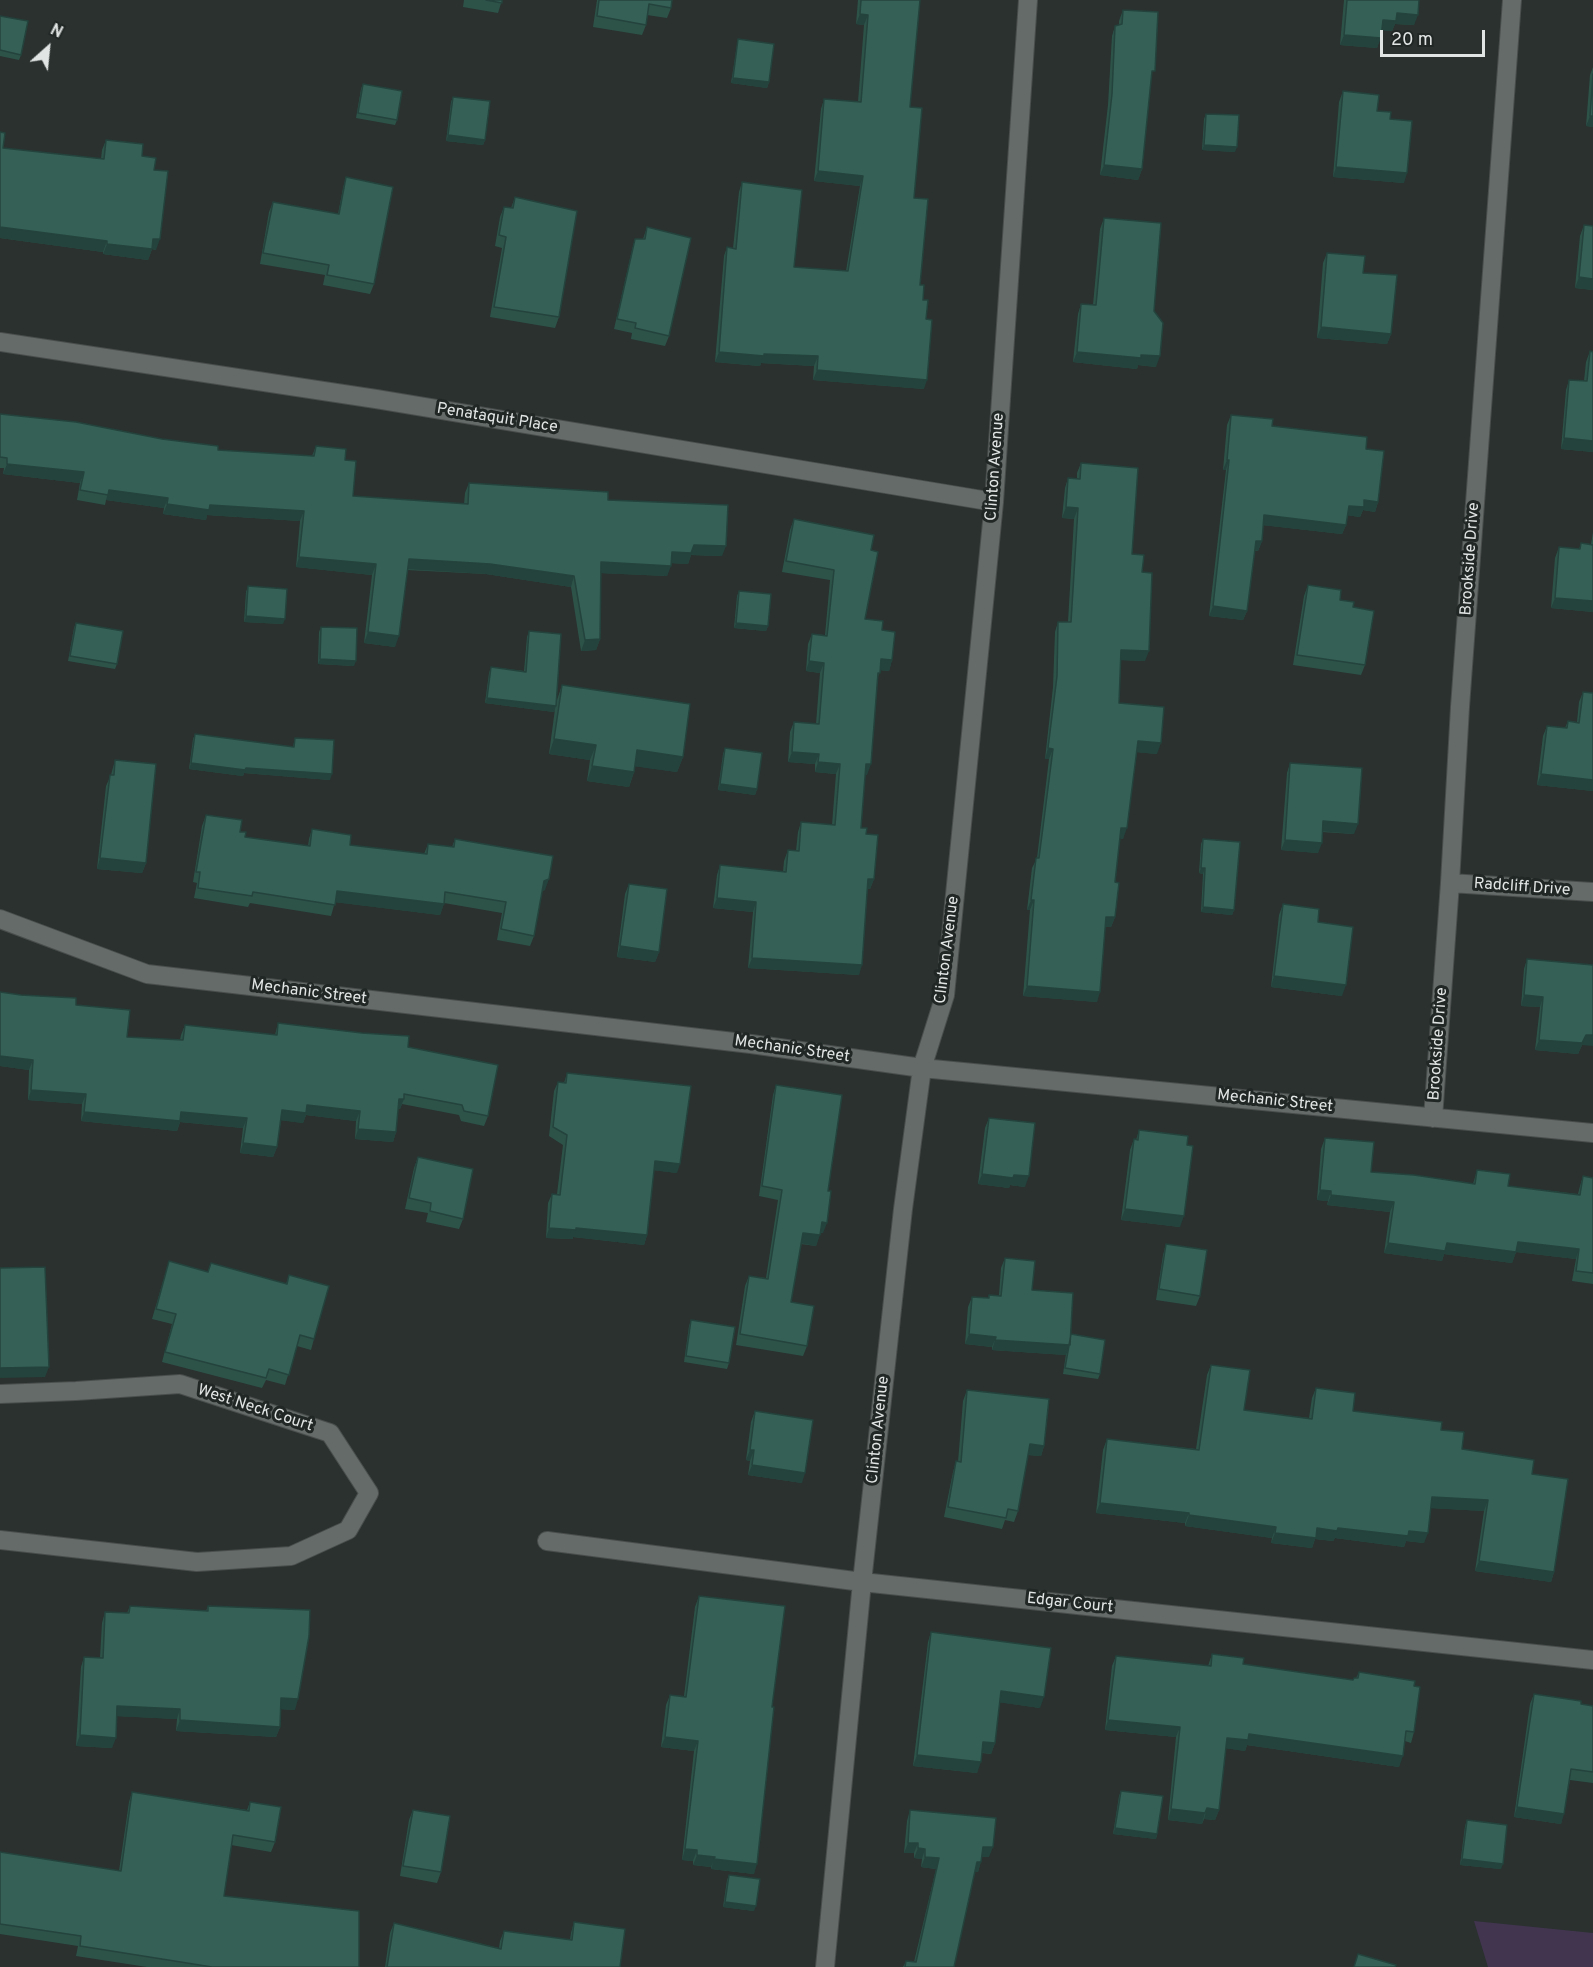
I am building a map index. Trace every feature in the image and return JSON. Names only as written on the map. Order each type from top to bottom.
[{"type":"street","name":"Clinton Avenue","points":[[825,1967],[862,1582],[903,1209],[922,1068],[945,995],[994,502],[1028,0]]},
{"type":"street","name":"Brookside Drive","points":[[1433,1118],[1460,707],[1512,0]]},
{"type":"street","name":"Penataquit Place","points":[[0,342],[376,399],[994,502]]},
{"type":"street","name":"Radcliff Drive","points":[[1450,883],[1593,892]]},
{"type":"street","name":"Mechanic Street","points":[[0,919],[147,974],[751,1044],[922,1068],[1593,1133]]},
{"type":"street","name":"West Neck Court","points":[[0,1394],[180,1384],[330,1433],[369,1493],[348,1530],[291,1556],[197,1562],[0,1539]]},
{"type":"street","name":"Edgar Court","points":[[547,1541],[862,1582],[1593,1660]]},
{"type":"shaded area","points":[[1474,1921],[1593,1933],[1593,1967],[1488,1967]]},
{"type":"building","points":[[486,0],[502,0],[502,3]]},
{"type":"building","points":[[599,0],[672,0],[671,8],[649,4],[646,25],[597,16]]},
{"type":"building","points":[[861,0],[920,0],[910,107],[922,108],[914,198],[928,199],[920,285],[924,285],[923,300],[928,300],[926,319],[932,320],[927,380],[817,370],[818,356],[764,354],[764,356],[719,352],[727,247],[736,249],[742,182],[802,190],[794,267],[848,271],[863,176],[818,171],[824,99],[861,102],[868,15],[860,14]]},
{"type":"building","points":[[1347,0],[1419,0],[1418,15],[1397,13],[1396,21],[1383,20],[1381,38],[1344,35]]},
{"type":"building","points":[[1123,10],[1158,12],[1155,71],[1152,71],[1142,169],[1104,165],[1112,94],[1115,26],[1122,24]]},
{"type":"building","points":[[0,16],[28,21],[21,55],[0,50]]},
{"type":"building","points":[[738,39],[774,44],[769,82],[733,78]]},
{"type":"building","points":[[1593,74],[1593,116],[1590,116]]},
{"type":"building","points":[[363,84],[402,91],[397,120],[358,113]]},
{"type":"building","points":[[1343,91],[1379,95],[1377,111],[1391,112],[1390,119],[1412,121],[1407,173],[1336,167]]},
{"type":"building","points":[[453,97],[490,101],[485,140],[448,135]]},
{"type":"building","points":[[1206,114],[1239,115],[1237,147],[1204,145]]},
{"type":"building","points":[[0,132],[5,133],[3,148],[104,159],[106,140],[143,144],[142,156],[156,158],[154,170],[168,171],[160,239],[153,239],[152,249],[0,227]]},
{"type":"building","points":[[346,177],[393,187],[374,284],[327,275],[329,265],[263,253],[273,202],[339,214]]},
{"type":"building","points":[[515,197],[577,211],[559,317],[494,307],[506,237],[499,235],[504,207],[513,208]]},
{"type":"building","points":[[1104,218],[1161,223],[1154,311],[1163,323],[1160,356],[1141,355],[1141,358],[1077,352],[1081,304],[1096,305]]},
{"type":"building","points":[[1584,225],[1593,226],[1593,279],[1579,277]]},
{"type":"building","points":[[647,227],[691,238],[669,336],[635,328],[636,323],[617,319],[635,239],[645,239]]},
{"type":"building","points":[[1327,253],[1365,256],[1363,273],[1397,275],[1391,334],[1321,327]]},
{"type":"building","points":[[1590,351],[1593,352],[1593,441],[1564,438],[1569,380],[1587,381]]},
{"type":"building","points":[[0,414],[76,422],[162,439],[218,446],[218,450],[314,456],[316,446],[346,449],[345,460],[356,461],[353,496],[468,504],[469,483],[608,492],[608,500],[728,505],[726,546],[694,545],[691,553],[672,552],[671,566],[601,562],[600,639],[585,640],[574,576],[490,564],[409,559],[399,636],[368,632],[376,564],[299,557],[304,511],[210,505],[209,510],[167,504],[168,498],[109,490],[108,495],[80,490],[84,472],[7,464],[7,458],[0,457]]},
{"type":"building","points":[[1231,415],[1273,419],[1272,426],[1367,437],[1366,449],[1384,451],[1378,502],[1364,500],[1364,507],[1349,506],[1346,525],[1264,515],[1262,541],[1256,541],[1247,611],[1213,606],[1229,460],[1227,460]]},
{"type":"building","points":[[1081,463],[1138,468],[1132,554],[1144,555],[1142,572],[1152,573],[1149,651],[1121,650],[1119,703],[1164,707],[1161,743],[1138,741],[1127,828],[1121,828],[1115,882],[1119,883],[1115,917],[1106,917],[1100,992],[1027,986],[1034,900],[1031,900],[1036,858],[1039,858],[1053,749],[1048,748],[1057,676],[1058,622],[1071,622],[1078,508],[1066,507],[1068,478],[1080,479]]},
{"type":"building","points":[[794,519],[874,535],[871,550],[878,552],[865,619],[883,621],[882,630],[895,632],[892,660],[881,659],[871,764],[866,764],[861,828],[867,828],[866,834],[878,835],[874,879],[868,879],[862,965],[752,958],[756,902],[717,898],[720,865],[786,872],[788,850],[799,851],[801,822],[835,825],[840,764],[818,762],[819,754],[792,752],[794,722],[819,724],[824,663],[809,661],[812,634],[827,636],[834,570],[786,561]]},
{"type":"building","points":[[1581,543],[1593,545],[1593,601],[1555,598],[1559,547],[1580,549]]},
{"type":"building","points":[[1308,585],[1341,590],[1340,600],[1354,602],[1353,607],[1374,611],[1365,665],[1297,655]]},
{"type":"building","points":[[248,586],[287,589],[285,619],[246,616]]},
{"type":"building","points":[[739,591],[771,594],[768,626],[736,623]]},
{"type":"building","points":[[76,623],[123,631],[117,664],[70,656]]},
{"type":"building","points":[[321,627],[357,628],[356,661],[320,659]]},
{"type":"building","points":[[529,631],[561,634],[556,706],[487,698],[491,667],[526,672]]},
{"type":"building","points":[[562,685],[690,704],[683,757],[637,750],[634,772],[592,766],[596,745],[554,739]]},
{"type":"building","points":[[1583,692],[1593,693],[1593,780],[1541,774],[1547,726],[1567,728],[1568,721],[1579,723]]},
{"type":"building","points":[[195,734],[294,747],[295,738],[334,740],[332,774],[246,768],[245,770],[191,763]]},
{"type":"building","points":[[725,748],[762,753],[757,789],[720,784]]},
{"type":"building","points":[[115,760],[156,764],[146,863],[100,858],[110,775],[114,775]]},
{"type":"building","points":[[1290,763],[1362,768],[1358,824],[1323,821],[1322,843],[1285,840]]},
{"type":"building","points":[[206,815],[242,820],[240,832],[246,832],[245,837],[310,846],[312,829],[351,835],[350,845],[427,854],[428,844],[454,847],[455,839],[553,856],[549,879],[544,881],[534,936],[501,929],[506,902],[445,892],[444,904],[337,891],[335,905],[253,892],[252,896],[198,888],[200,872],[196,872]]},
{"type":"building","points":[[1203,839],[1240,842],[1234,910],[1203,907],[1205,868],[1201,868]]},
{"type":"building","points":[[629,884],[667,889],[659,952],[620,946]]},
{"type":"building","points":[[1283,904],[1319,909],[1318,922],[1353,927],[1346,985],[1274,976]]},
{"type":"building","points":[[1527,959],[1593,965],[1593,1035],[1586,1035],[1582,1043],[1539,1040],[1543,997],[1524,995]]},
{"type":"building","points":[[0,992],[76,998],[76,1005],[130,1010],[127,1037],[183,1040],[185,1025],[277,1035],[278,1023],[409,1036],[408,1047],[498,1065],[488,1116],[464,1111],[462,1105],[404,1094],[404,1099],[399,1099],[396,1132],[358,1129],[360,1111],[307,1105],[306,1113],[282,1110],[277,1147],[243,1143],[247,1118],[181,1112],[180,1121],[84,1112],[86,1094],[31,1090],[33,1060],[0,1056]]},
{"type":"building","points":[[567,1073],[691,1086],[680,1164],[655,1161],[647,1235],[576,1228],[576,1230],[549,1228],[552,1194],[560,1195],[567,1135],[553,1127],[558,1082],[566,1083]]},
{"type":"building","points":[[776,1085],[842,1095],[828,1191],[831,1191],[827,1223],[822,1222],[820,1235],[803,1233],[791,1302],[814,1306],[807,1346],[740,1334],[749,1276],[768,1279],[782,1190],[762,1186]]},
{"type":"building","points":[[989,1118],[1035,1123],[1029,1176],[1014,1175],[1013,1178],[982,1174]]},
{"type":"building","points":[[1139,1130],[1188,1136],[1187,1145],[1193,1146],[1184,1216],[1125,1209],[1134,1139],[1138,1140]]},
{"type":"building","points":[[1325,1138],[1374,1142],[1371,1172],[1414,1175],[1475,1184],[1477,1170],[1510,1174],[1508,1186],[1580,1195],[1583,1176],[1593,1178],[1593,1273],[1576,1271],[1579,1249],[1518,1242],[1516,1252],[1447,1243],[1445,1251],[1388,1243],[1394,1202],[1331,1195],[1331,1191],[1320,1190]]},
{"type":"building","points":[[418,1157],[473,1169],[463,1219],[430,1211],[431,1203],[409,1198]]},
{"type":"building","points":[[1166,1244],[1207,1250],[1200,1296],[1159,1289]]},
{"type":"building","points":[[1005,1258],[1035,1261],[1032,1290],[1073,1293],[1070,1345],[995,1340],[996,1337],[969,1334],[972,1297],[1001,1296]]},
{"type":"building","points":[[169,1261],[208,1272],[211,1263],[287,1284],[289,1275],[329,1286],[314,1339],[300,1335],[289,1375],[269,1369],[266,1378],[165,1352],[176,1314],[156,1309]]},
{"type":"building","points":[[45,1267],[49,1367],[0,1368],[0,1268]]},
{"type":"building","points":[[691,1320],[735,1327],[729,1363],[686,1356]]},
{"type":"building","points":[[1071,1334],[1105,1340],[1100,1374],[1065,1368]]},
{"type":"building","points":[[1211,1365],[1250,1370],[1244,1410],[1312,1419],[1316,1388],[1355,1393],[1353,1411],[1442,1422],[1441,1430],[1464,1432],[1462,1449],[1534,1460],[1532,1474],[1568,1479],[1554,1572],[1479,1561],[1488,1500],[1432,1497],[1428,1533],[1409,1531],[1408,1536],[1338,1528],[1337,1531],[1317,1528],[1316,1538],[1275,1533],[1276,1527],[1189,1515],[1189,1513],[1100,1503],[1107,1439],[1199,1450]]},
{"type":"building","points":[[967,1390],[1049,1399],[1044,1446],[1030,1444],[1018,1511],[1008,1509],[1006,1518],[948,1507],[956,1461],[961,1462]]},
{"type":"building","points":[[755,1411],[813,1420],[805,1473],[752,1465],[754,1450],[750,1450]]},
{"type":"building","points":[[699,1596],[785,1606],[772,1707],[774,1707],[757,1864],[714,1859],[715,1857],[697,1855],[697,1850],[685,1849],[698,1741],[665,1737],[670,1695],[686,1697]]},
{"type":"building","points":[[130,1606],[208,1611],[208,1606],[310,1610],[309,1636],[298,1699],[281,1698],[280,1727],[180,1720],[180,1709],[117,1706],[116,1738],[80,1735],[84,1657],[103,1658],[105,1612],[129,1613]]},
{"type":"building","points":[[931,1632],[1051,1648],[1044,1697],[1001,1691],[995,1743],[983,1742],[981,1762],[917,1755]]},
{"type":"building","points":[[1212,1654],[1244,1658],[1243,1664],[1353,1680],[1358,1678],[1359,1672],[1415,1681],[1414,1686],[1420,1687],[1414,1732],[1406,1731],[1403,1756],[1249,1734],[1248,1740],[1227,1738],[1219,1810],[1207,1808],[1205,1813],[1171,1809],[1180,1727],[1108,1720],[1116,1656],[1211,1666]]},
{"type":"building","points":[[1534,1694],[1581,1701],[1581,1704],[1593,1706],[1593,1772],[1571,1769],[1564,1814],[1517,1807]]},
{"type":"building","points":[[1121,1791],[1163,1796],[1157,1834],[1115,1828]]},
{"type":"building","points":[[132,1792],[249,1811],[250,1802],[281,1807],[275,1842],[233,1835],[224,1896],[359,1911],[359,1967],[212,1967],[80,1946],[81,1936],[0,1924],[0,1852],[121,1871]]},
{"type":"building","points":[[413,1810],[450,1816],[441,1872],[403,1866]]},
{"type":"building","points":[[910,1810],[996,1818],[993,1847],[983,1847],[981,1862],[977,1862],[954,1967],[905,1967],[906,1961],[916,1962],[939,1858],[925,1857],[925,1849],[918,1848],[918,1843],[908,1843]]},
{"type":"building","points":[[1467,1820],[1507,1825],[1503,1864],[1462,1859]]},
{"type":"building","points":[[729,1875],[760,1879],[756,1906],[725,1902]]},
{"type":"building","points":[[574,1922],[625,1929],[620,1967],[387,1967],[394,1923],[501,1949],[504,1931],[572,1940]]},
{"type":"building","points":[[1358,1954],[1396,1965],[1395,1967],[1354,1967]]}]
